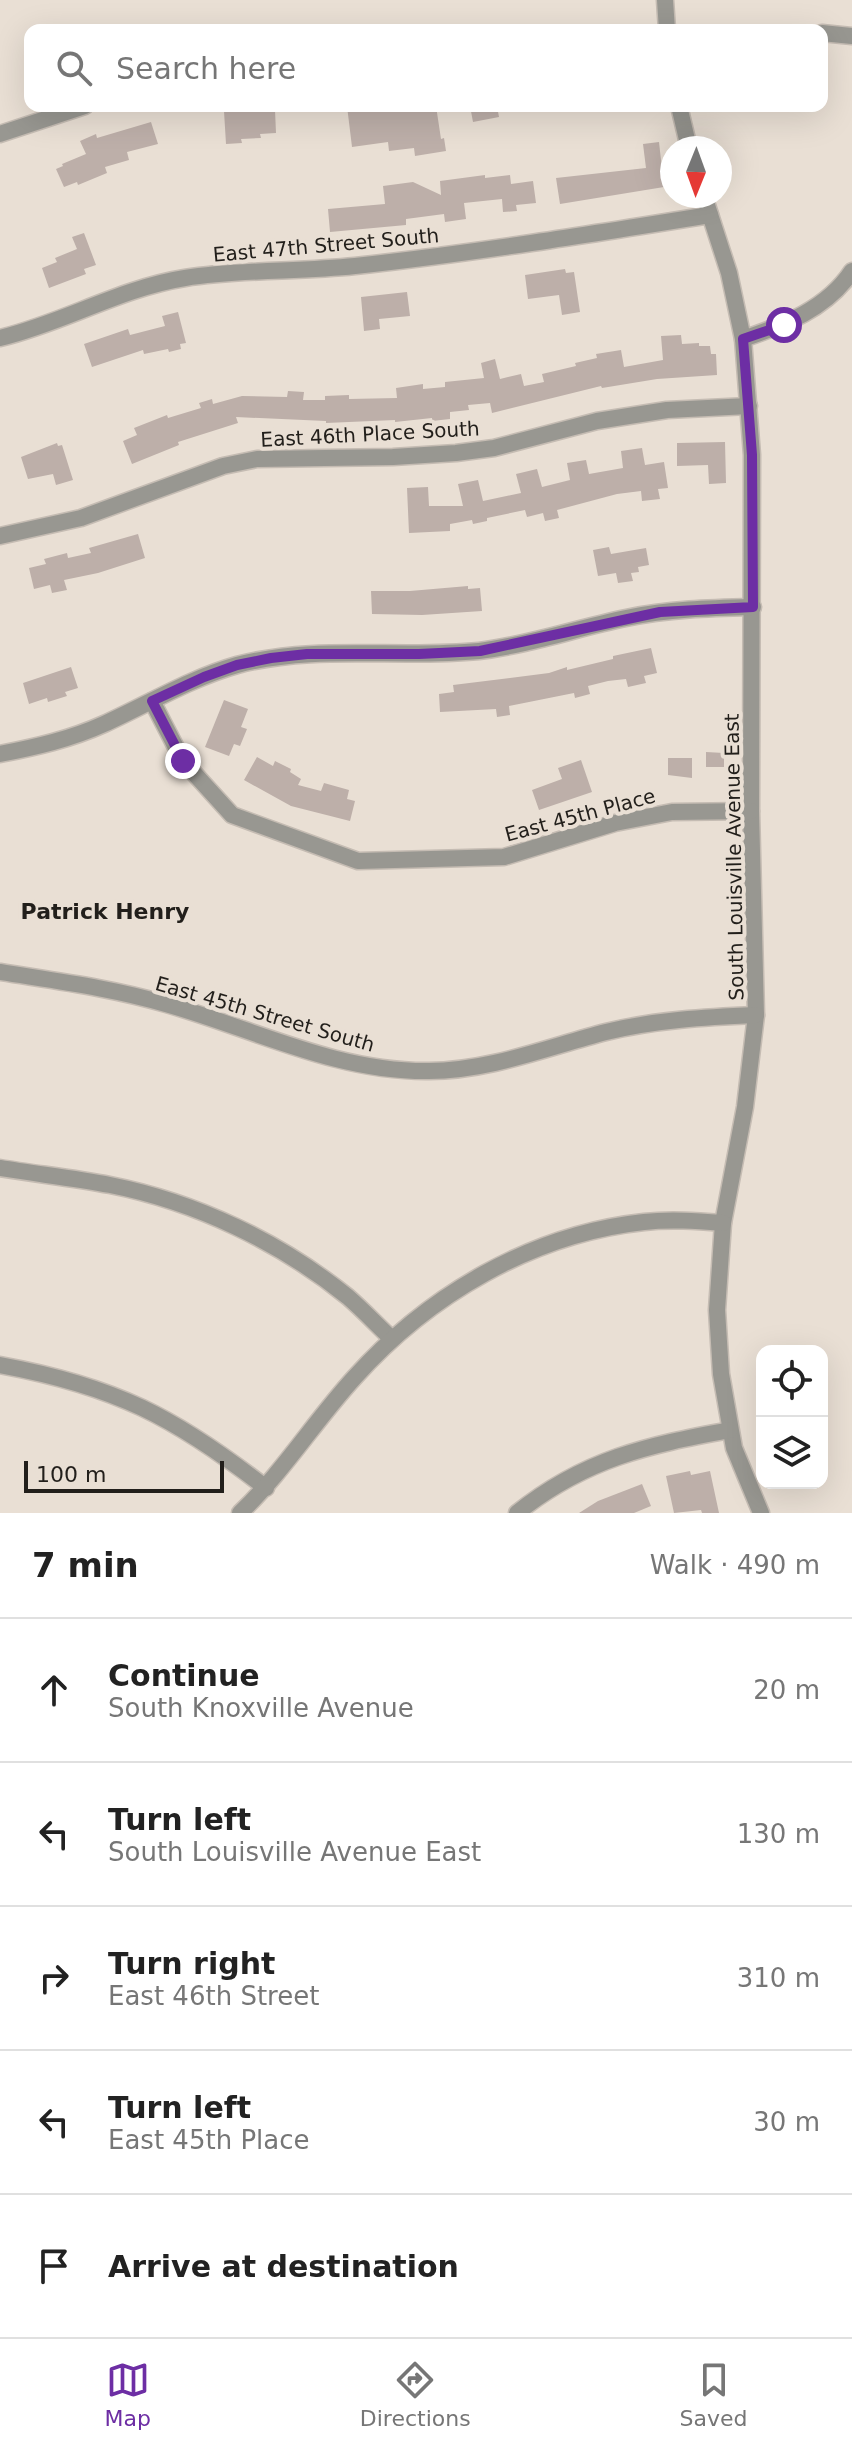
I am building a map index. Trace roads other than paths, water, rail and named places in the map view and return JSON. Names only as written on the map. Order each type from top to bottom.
[{"type":"street","points":[[665,0],[667,24]]},
{"type":"street","points":[[828,34],[852,36]]},
{"type":"street","points":[[0,134],[67,112]]},
{"type":"street","points":[[680,112],[686,136]]},
{"type":"street","name":"South Louisville Avenue East","points":[[708,208],[729,273],[743,339],[752,455],[751,811],[756,1015],[745,1107],[723,1223],[717,1310],[721,1374],[730,1430],[734,1448],[761,1513]]},
{"type":"street","name":"East 47th Street South","points":[[0,338],[23,333],[125,295],[183,278],[353,266],[710,215]]},
{"type":"street","points":[[743,339],[784,325],[822,303],[852,271]]},
{"type":"street","name":"East 46th Place South","points":[[0,536],[81,518],[223,466],[257,459],[456,453],[494,448],[597,421],[667,410],[749,406]]},
{"type":"street","points":[[0,754],[66,739],[204,677],[237,665],[271,658],[307,654],[480,651],[660,612],[753,607]]},
{"type":"street","name":"East 45th Place","points":[[152,701],[183,761],[232,815],[358,861],[504,857],[615,823],[672,812],[751,811]]},
{"type":"street","name":"East 45th Street South","points":[[0,972],[83,985],[164,1003],[353,1065],[395,1070],[432,1071],[469,1067],[609,1031],[667,1021],[756,1015]]},
{"type":"street","points":[[0,1168],[111,1185],[174,1202],[223,1221],[271,1244],[309,1269],[348,1297],[392,1339]]},
{"type":"street","points":[[240,1513],[266,1488],[353,1378],[392,1339],[465,1284],[511,1259],[577,1236],[615,1227],[676,1220],[723,1223]]},
{"type":"street","points":[[0,1365],[93,1386],[131,1401],[167,1418],[214,1447],[266,1488]]},
{"type":"street","points":[[517,1513],[545,1491],[614,1456],[668,1441],[730,1430]]},
{"type":"district","name":"Patrick Henry","points":[[105,911]]}]
